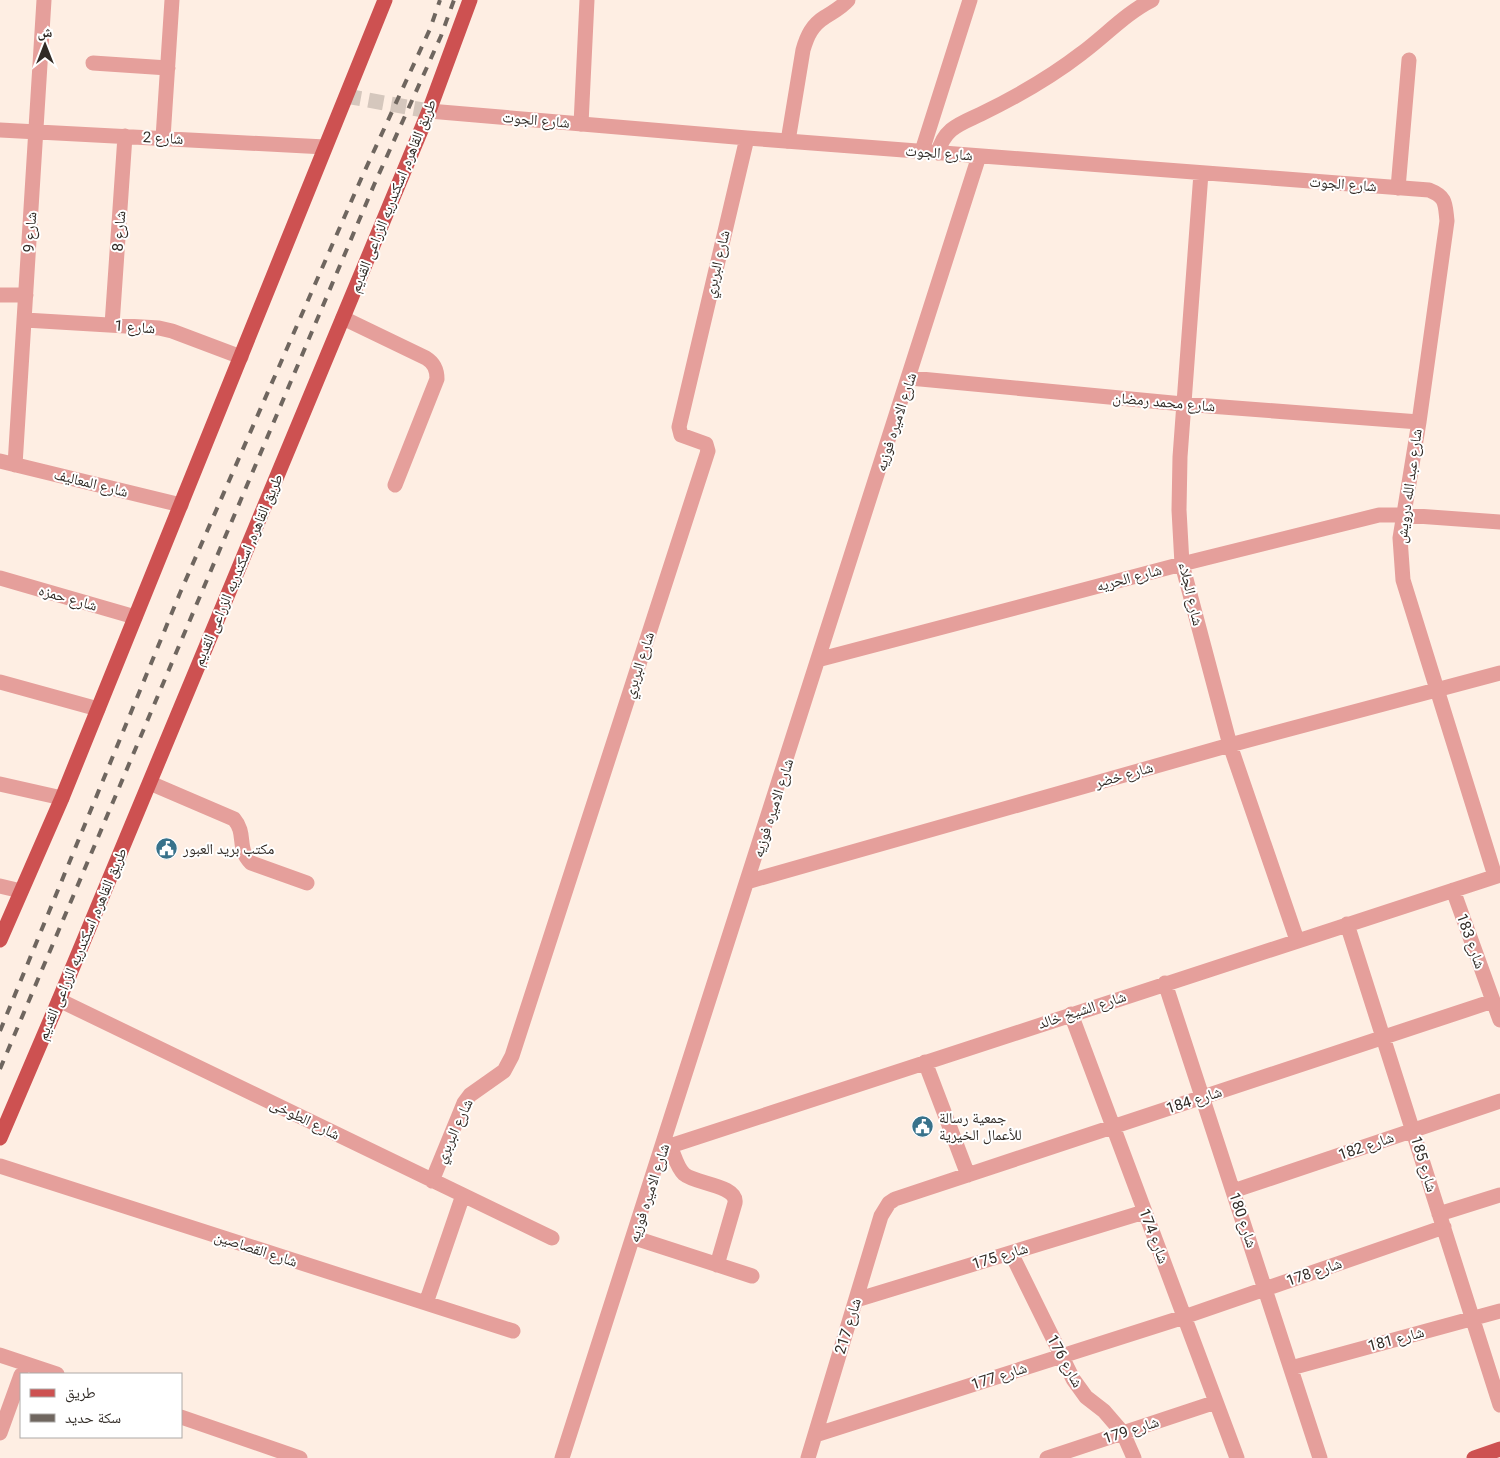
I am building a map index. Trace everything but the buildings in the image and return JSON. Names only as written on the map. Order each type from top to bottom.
[{"type":"main road","points":[[0,940],[62,798],[385,0]]},
{"type":"main road","name":"طريق القاهره, اسكندريه الزراعى القديم","points":[[0,1138],[343,318],[428,111],[470,0]]},
{"type":"main road","points":[[1474,1458],[1500,1449]]},
{"type":"street","name":"شارع 9","points":[[7,463],[25,320],[44,0]]},
{"type":"street","points":[[163,138],[172,0]]},
{"type":"street","points":[[581,124],[587,0]]},
{"type":"street","points":[[788,141],[803,50],[807,38],[812,28],[820,20],[836,12],[848,0]]},
{"type":"street","points":[[922,151],[970,0]]},
{"type":"street","points":[[938,153],[944,136],[956,126],[1040,82],[1080,55],[1125,18],[1152,0]]},
{"type":"street","points":[[1398,188],[1409,60]]},
{"type":"street","points":[[93,63],[168,68]]},
{"type":"street","name":"شارع الجوت","points":[[428,111],[747,138],[1429,190],[1440,195],[1445,203]]},
{"type":"street","name":"شارع 2","points":[[0,130],[325,147]]},
{"type":"street","name":"شارع 8","points":[[112,325],[125,136]]},
{"type":"street","name":"شارع البربري","points":[[432,1181],[464,1103],[470,1095],[504,1071],[512,1056],[708,451],[706,444],[681,435],[679,427],[747,138]]},
{"type":"street","name":"شارع الاميره فوزيه","points":[[562,1458],[634,1238],[667,1146],[979,156]]},
{"type":"street","name":"شارع الجلاء","points":[[1201,172],[1183,404],[1179,510],[1182,564],[1230,745],[1297,940]]},
{"type":"street","name":"شارع عبد الله درويش","points":[[1445,203],[1447,221],[1445,237],[1419,422],[1400,538],[1403,580],[1498,876]]},
{"type":"street","points":[[0,295],[26,296]]},
{"type":"street","points":[[343,318],[426,358],[435,367],[437,379],[396,485]]},
{"type":"street","name":"شارع 1","points":[[25,320],[158,328],[172,331],[241,357]]},
{"type":"street","name":"شارع محمد رمضان","points":[[910,378],[1183,404],[1419,422]]},
{"type":"street","name":"شارع المعاليف","points":[[7,463],[181,505]]},
{"type":"street","name":"شارع الحريه","points":[[821,659],[1182,564],[1379,515],[1500,522]]},
{"type":"street","name":"شارع حمزه","points":[[0,578],[135,617]]},
{"type":"street","name":"شارع خضر","points":[[750,881],[1230,745],[1500,673]]},
{"type":"street","points":[[0,682],[98,709]]},
{"type":"street","points":[[150,783],[234,819],[241,830],[242,851],[251,863],[307,883]]},
{"type":"street","points":[[0,784],[62,798]]},
{"type":"street","name":"شارع الشيخ خالد","points":[[667,1146],[1498,876]]},
{"type":"street","points":[[0,886],[21,891]]},
{"type":"street","name":"شارع 183","points":[[1453,890],[1500,1020]]},
{"type":"street","name":"شارع 185","points":[[1347,924],[1500,1405]]},
{"type":"street","name":"شارع 180","points":[[1165,983],[1320,1458]]},
{"type":"street","name":"شارع الطوخى","points":[[59,1000],[552,1238]]},
{"type":"street","name":"شارع 184","points":[[895,1199],[1493,1001]]},
{"type":"street","name":"شارع 174","points":[[1071,1014],[1237,1458]]},
{"type":"street","points":[[925,1062],[968,1175]]},
{"type":"street","name":"شارع 182","points":[[1233,1191],[1500,1101]]},
{"type":"street","points":[[667,1146],[683,1174],[730,1192],[734,1197],[735,1200],[717,1265]]},
{"type":"street","name":"شارع القصاصين","points":[[0,1166],[513,1331]]},
{"type":"street","name":"شارع 178","points":[[1184,1317],[1266,1288],[1441,1221],[1500,1194]]},
{"type":"street","points":[[426,1303],[463,1195]]},
{"type":"street","name":"شارع 217","points":[[808,1458],[881,1216],[889,1203],[895,1199]]},
{"type":"street","name":"شارع 175","points":[[856,1300],[1144,1212]]},
{"type":"street","points":[[634,1238],[752,1276]]},
{"type":"street","name":"شارع 176","points":[[1011,1253],[1073,1379],[1086,1397],[1104,1411],[1123,1433],[1134,1458]]},
{"type":"street","name":"شارع 181","points":[[1291,1368],[1500,1311]]},
{"type":"street","name":"شارع 177","points":[[815,1435],[1184,1317]]},
{"type":"street","points":[[0,1355],[23,1371],[46,1373]]},
{"type":"street","points":[[0,1433],[20,1379]]},
{"type":"street","name":"شارع 179","points":[[1047,1458],[1216,1402]]},
{"type":"street","points":[[182,1417],[300,1458]]},
{"type":"tunnel","points":[[346,96],[429,111]]},
{"type":"railway","points":[[0,1031],[180,593],[361,179],[430,29],[440,0]]},
{"type":"railway","points":[[0,1069],[374,185],[441,36],[454,0]]},
{"type":"place","name":"مكتب بريد العبور","points":[[167,849]]},
{"type":"place","name":"جمعية رسالة للأعمال الخيرية","points":[[923,1127]]}]
